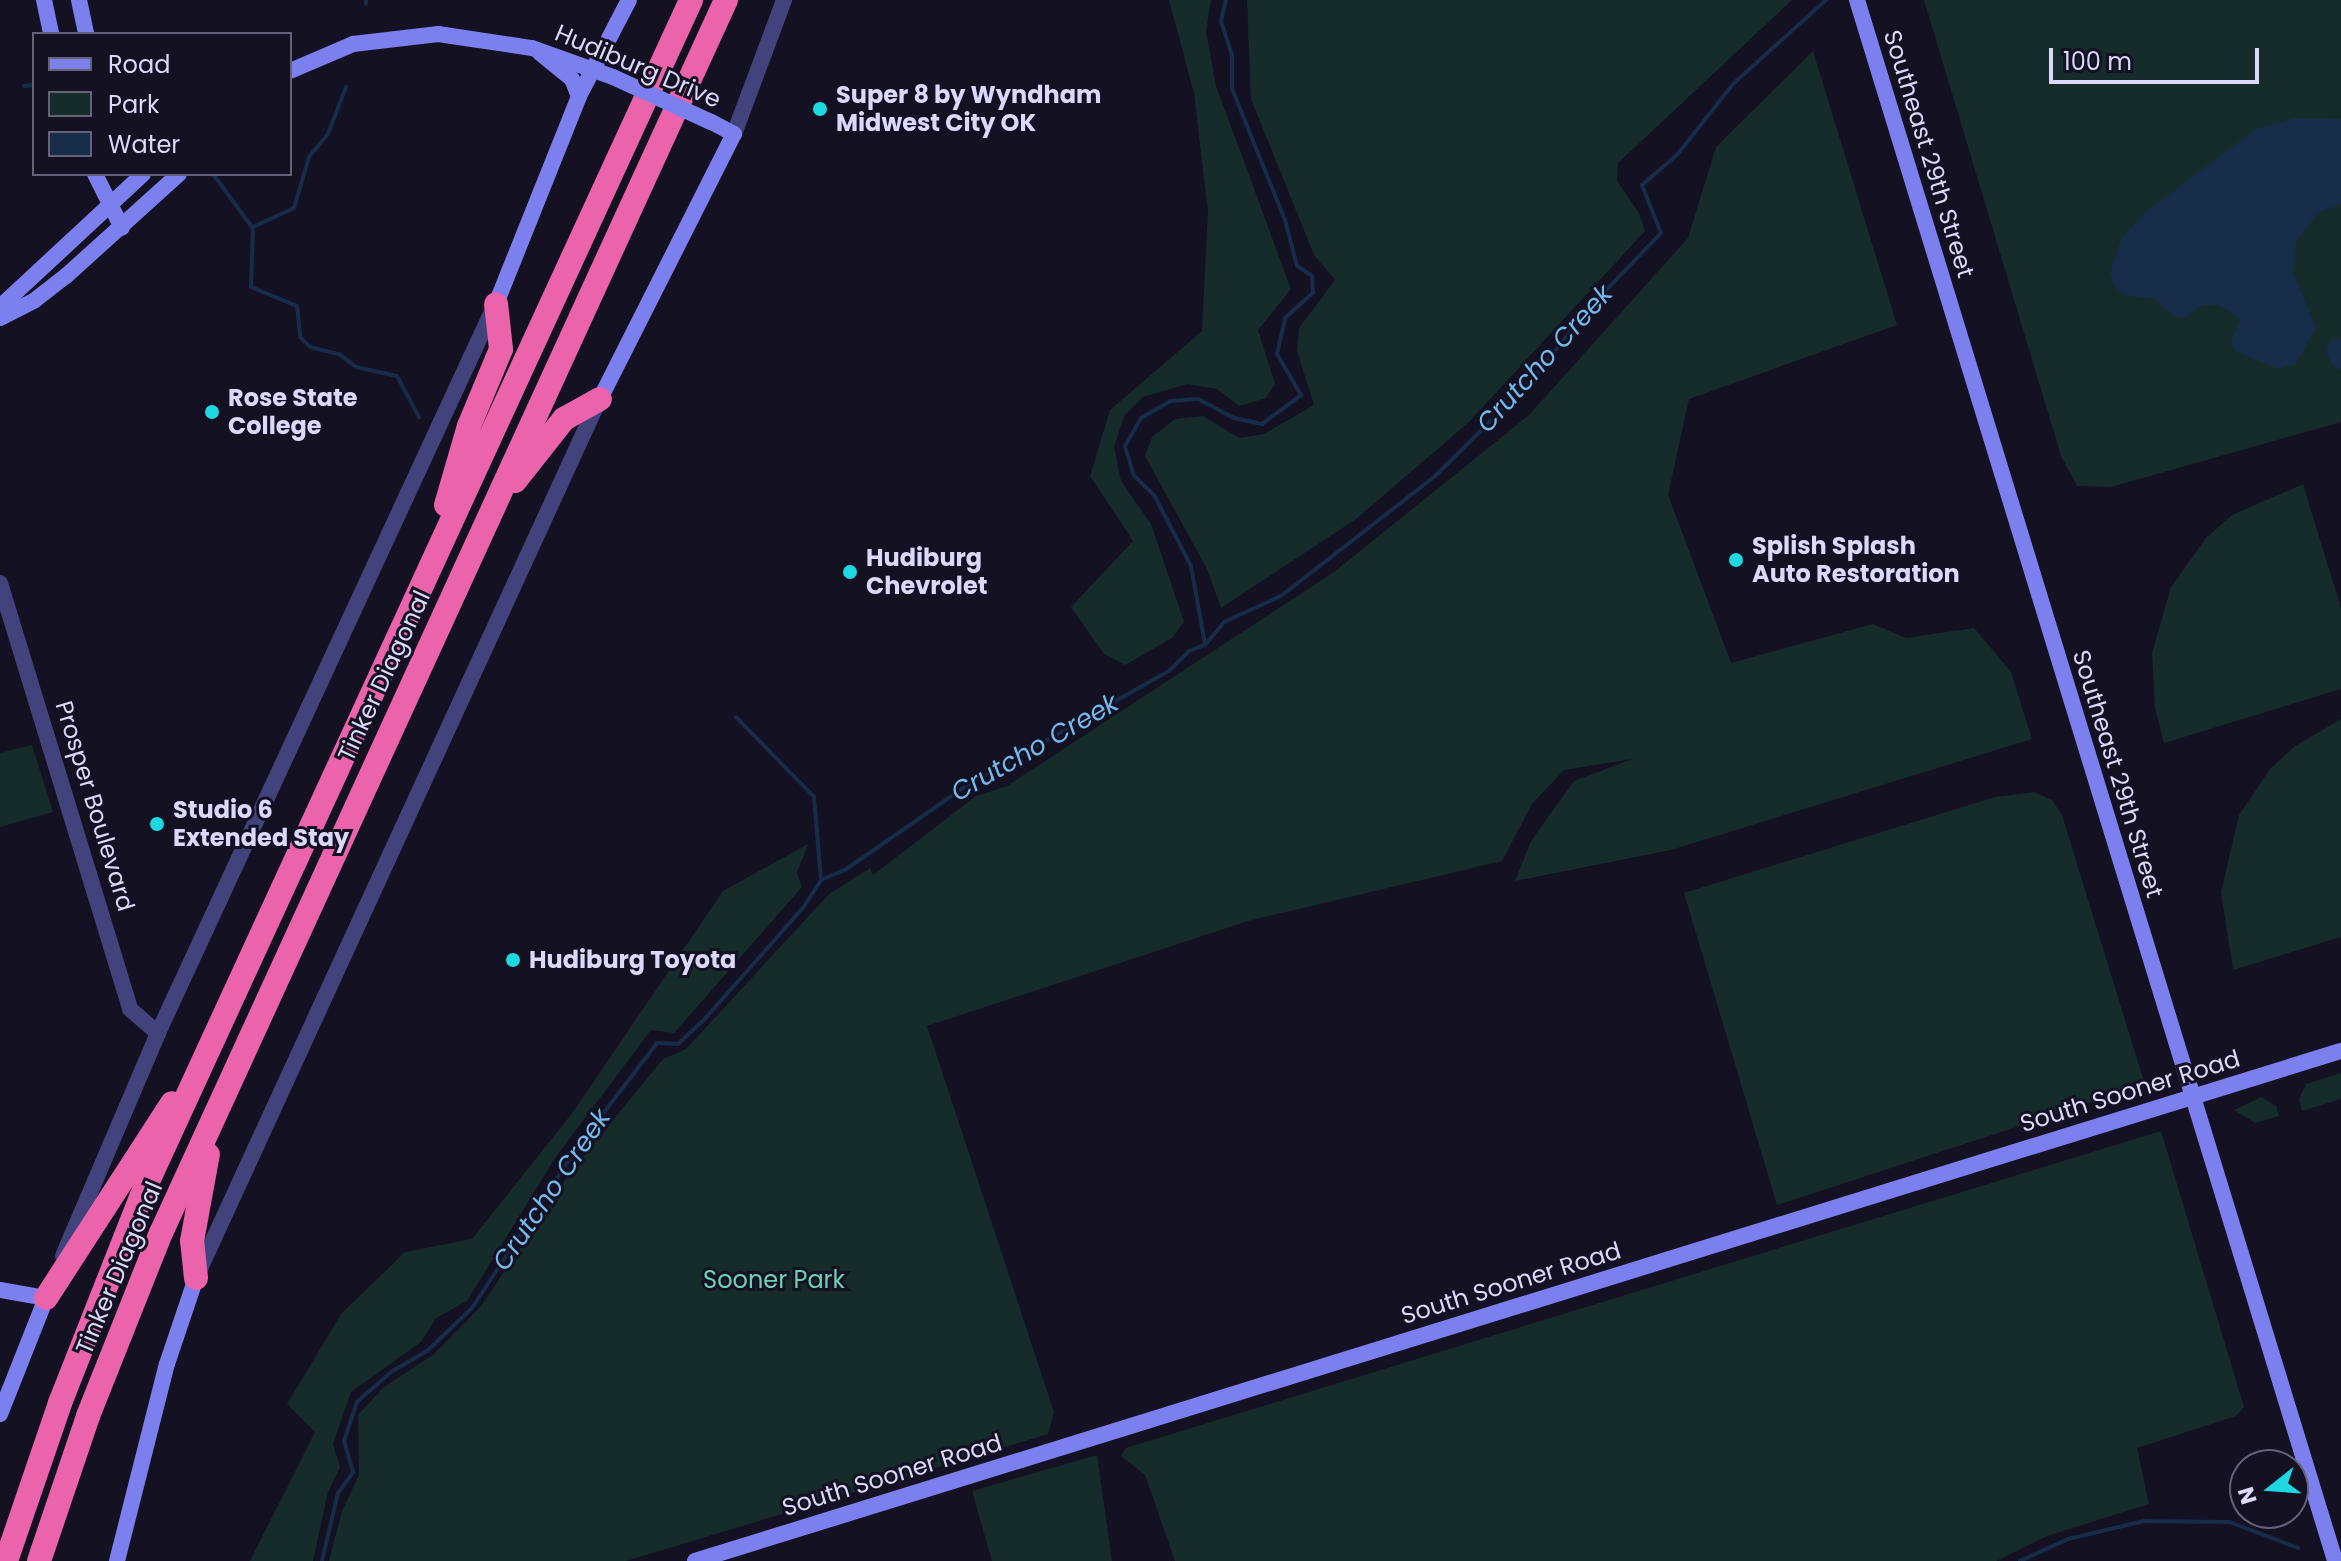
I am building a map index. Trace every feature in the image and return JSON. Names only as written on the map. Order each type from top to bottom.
[{"type":"highway","name":"Tinker Diagonal","points":[[6,1561],[99,1299],[211,1045],[691,0]]},
{"type":"highway","name":"Tinker Diagonal","points":[[39,1561],[133,1300],[217,1109],[726,0]]},
{"type":"highway","points":[[423,584],[469,426],[501,349],[496,304]]},
{"type":"highway","points":[[491,511],[564,419],[600,399]]},
{"type":"highway","points":[[46,1298],[211,1045]]},
{"type":"highway","points":[[196,1278],[193,1228],[217,1109]]},
{"type":"main road","points":[[44,0],[51,32]]},
{"type":"main road","points":[[79,0],[86,32]]},
{"type":"main road","points":[[496,304],[579,96],[629,0]]},
{"type":"main road","name":"Southeast 29th Street","points":[[1857,0],[2335,1561]]},
{"type":"main road","name":"Hudiburg Drive","points":[[292,70],[353,44],[402,35],[461,34],[532,48],[592,68],[734,134]]},
{"type":"main road","points":[[532,48],[572,79],[579,96]]},
{"type":"main road","points":[[600,399],[734,134]]},
{"type":"main road","points":[[96,176],[107,205],[122,228]]},
{"type":"main road","points":[[0,307],[137,176],[148,203]]},
{"type":"main road","points":[[0,318],[35,300],[122,228],[177,176]]},
{"type":"main road","name":"South Sooner Road","points":[[695,1561],[2341,1051]]},
{"type":"main road","points":[[117,1561],[167,1364],[196,1278]]},
{"type":"main road","points":[[0,1290],[46,1298],[7,1374],[0,1414]]},
{"type":"street","points":[[734,134],[784,0]]},
{"type":"street","points":[[46,1298],[158,1033],[401,519],[496,304]]},
{"type":"street","points":[[196,1278],[600,399]]},
{"type":"street","name":"Prosper Boulevard","points":[[0,583],[130,1009],[158,1033]]},
{"type":"green space","points":[[1169,0],[1211,0],[1206,32],[1216,86],[1291,289],[1258,330],[1275,384],[1266,398],[1239,406],[1217,389],[1187,384],[1143,397],[1124,416],[1114,447],[1121,481],[1151,524],[1184,622],[1172,638],[1125,665],[1104,654],[1071,607],[1133,541],[1090,476],[1110,410],[1202,331],[1208,212],[1194,93]]},
{"type":"green space","points":[[1247,0],[1792,0],[1618,163],[1617,181],[1639,213],[1645,231],[1469,422],[1356,519],[1221,608],[1207,569],[1145,456],[1152,437],[1175,419],[1203,416],[1239,438],[1264,434],[1314,405],[1297,351],[1299,328],[1335,280],[1314,255],[1251,99]]},
{"type":"green space","points":[[1924,0],[2341,0],[2341,422],[2111,487],[2077,486],[2061,456]]},
{"type":"green space","name":"Sooner Park","points":[[1813,51],[1897,325],[1689,399],[1668,495],[1731,663],[1873,624],[1906,638],[1974,628],[2011,672],[2032,739],[1671,850],[1515,881],[1531,841],[1574,781],[1632,759],[1564,770],[1532,804],[1502,861],[1248,921],[927,1026],[1054,1412],[1048,1434],[626,1561],[329,1561],[342,1511],[359,1475],[358,1415],[384,1387],[433,1355],[482,1305],[572,1170],[663,1059],[686,1049],[829,894],[870,868],[873,875],[976,796],[1007,786],[1334,572],[1529,415],[1688,238],[1716,147]]},
{"type":"green space","points":[[2303,484],[2341,608],[2341,689],[2164,743],[2155,708],[2152,653],[2171,587],[2206,538],[2232,515]]},
{"type":"green space","points":[[2341,719],[2341,937],[2233,970],[2221,892],[2239,815],[2270,769],[2295,746]]},
{"type":"green space","points":[[32,745],[53,812],[0,827],[0,753]]},
{"type":"green space","points":[[2034,792],[2052,800],[2062,815],[2145,1085],[1777,1205],[1684,893],[1995,797]]},
{"type":"green space","points":[[808,844],[797,872],[802,887],[674,1033],[651,1030],[555,1158],[467,1301],[436,1318],[421,1342],[351,1392],[333,1444],[340,1467],[328,1492],[313,1561],[250,1561],[315,1432],[287,1404],[341,1314],[405,1252],[472,1239],[573,1112],[723,891]]},
{"type":"green space","points":[[2341,1073],[2341,1099],[2302,1111],[2299,1099],[2306,1084]]},
{"type":"green space","points":[[2261,1097],[2276,1106],[2279,1116],[2255,1123],[2234,1110]]},
{"type":"green space","points":[[2161,1131],[2244,1407],[2236,1416],[2137,1448],[2149,1504],[2047,1536],[1996,1561],[1175,1561],[1145,1475],[1121,1456],[1126,1448]]},
{"type":"green space","points":[[1097,1455],[1112,1561],[992,1561],[972,1491]]},
{"type":"water","points":[[2294,118],[2341,119],[2341,204],[2318,213],[2296,242],[2293,273],[2316,327],[2296,364],[2278,369],[2236,352],[2231,342],[2240,319],[2218,305],[2202,305],[2184,318],[2173,316],[2153,298],[2126,296],[2115,288],[2110,273],[2121,239],[2143,214],[2254,130]]},
{"type":"water","points":[[2341,339],[2341,370],[2331,364],[2326,349],[2330,340]]},
{"type":"waterway","points":[[1205,644],[1191,566],[1154,495],[1134,476],[1125,446],[1141,418],[1170,401],[1198,399],[1234,418],[1262,424],[1301,395],[1277,354],[1285,318],[1313,293],[1312,276],[1297,266],[1285,220],[1232,89],[1232,55],[1221,21],[1226,0]]},
{"type":"waterway","name":"Crutcho Creek","points":[[821,880],[845,870],[966,786],[1170,670],[1189,651],[1205,645],[1224,622],[1281,596],[1435,476],[1530,382],[1591,306],[1661,233],[1642,185],[1677,155],[1733,84],[1826,0]]},
{"type":"waterway","points":[[24,86],[32,85]]},
{"type":"waterway","points":[[346,87],[328,134],[309,157],[294,208],[253,227],[251,287],[297,306],[300,337],[310,347],[339,354],[356,367],[397,376],[419,417]]},
{"type":"waterway","points":[[214,176],[252,227]]},
{"type":"waterway","points":[[736,717],[814,797],[821,880]]},
{"type":"waterway","name":"Crutcho Creek","points":[[322,1561],[338,1493],[353,1472],[344,1441],[357,1402],[391,1372],[427,1351],[472,1308],[576,1149],[657,1043],[678,1044],[702,1022],[803,908],[821,880]]},
{"type":"waterway","points":[[2020,1561],[2068,1539],[2144,1521],[2230,1522],[2298,1548]]},
{"type":"place","name":"Super 8 by Wyndham Midwest City OK","points":[[820,109]]},
{"type":"place","name":"Rose State College","points":[[212,412]]},
{"type":"place","name":"Splish Splash Auto Restoration","points":[[1736,560]]},
{"type":"place","name":"Hudiburg Chevrolet","points":[[850,572]]},
{"type":"place","name":"Studio 6 Extended Stay","points":[[157,824]]},
{"type":"place","name":"Hudiburg Toyota","points":[[513,960]]}]
